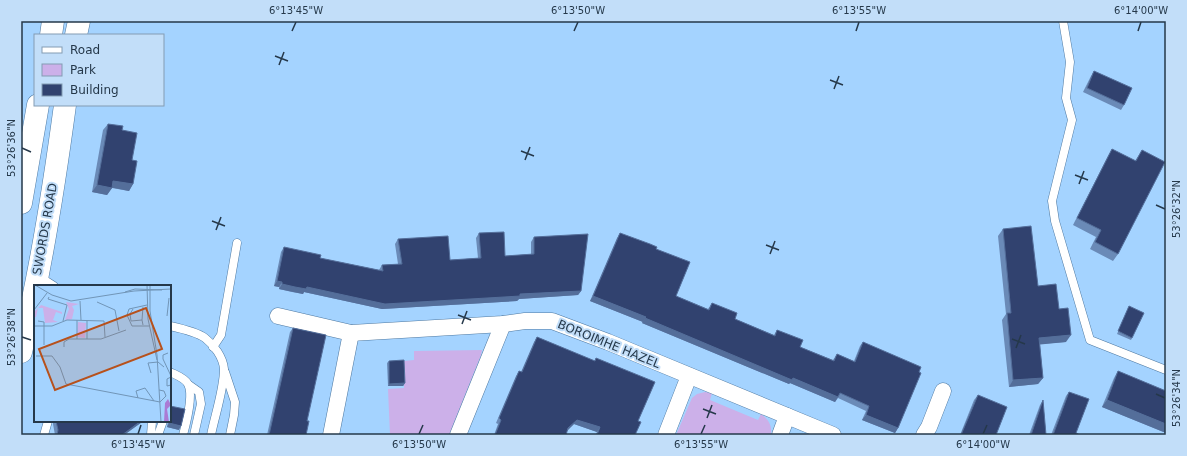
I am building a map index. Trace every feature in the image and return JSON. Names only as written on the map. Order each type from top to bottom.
[{"type":"main road","points":[[51,34],[53,21]]},
{"type":"main road","points":[[76,34],[79,21]]},
{"type":"main road","points":[[21,203],[38,106]]},
{"type":"main road","name":"SWORDS ROAD","points":[[46,281],[65,106]]},
{"type":"main road","name":"SWORDS ROAD","points":[[21,352],[34,315]]},
{"type":"street","name":"BOROIMHE HAZEL","points":[[278,316],[351,333],[503,324],[525,321],[552,321],[608,342],[833,435]]},
{"type":"street","points":[[458,435],[503,324]]},
{"type":"street","points":[[331,435],[351,333]]},
{"type":"street","points":[[666,435],[689,376]]},
{"type":"street","points":[[924,435],[929,427],[943,391]]},
{"type":"street","points":[[780,435],[788,416]]},
{"type":"lane","points":[[1063,21],[1070,62],[1066,98],[1072,120],[1052,200],[1055,221],[1087,333],[1090,340],[1166,370]]},
{"type":"lane","points":[[213,347],[222,335],[237,243]]},
{"type":"lane","points":[[171,326],[204,337],[219,354],[235,402],[230,435]]},
{"type":"lane","points":[[211,435],[221,390],[224,367]]},
{"type":"lane","points":[[171,372],[179,376],[199,392],[201,404],[194,435]]},
{"type":"lane","points":[[183,435],[190,396],[189,385]]},
{"type":"lane","points":[[44,435],[48,422]]},
{"type":"lane","points":[[150,435],[152,422]]},
{"type":"lane","points":[[158,435],[164,422]]},
{"type":"green space","points":[[482,350],[449,435],[390,435],[388,389],[404,388],[404,361],[414,360],[414,351]]},
{"type":"green space","points":[[705,392],[712,393],[710,400],[758,420],[761,414],[769,423],[771,435],[676,435],[692,398],[697,394]]},
{"type":"building","points":[[1094,71],[1132,88],[1124,105],[1087,88]]},
{"type":"building","points":[[108,124],[123,126],[122,130],[137,133],[132,160],[137,161],[133,184],[113,181],[112,188],[97,185]]},
{"type":"building","points":[[1112,149],[1136,161],[1142,150],[1165,162],[1118,254],[1095,242],[1101,230],[1077,218]]},
{"type":"building","points":[[1031,226],[1038,286],[1056,284],[1059,309],[1068,308],[1071,335],[1039,338],[1043,378],[1013,380],[1007,313],[1011,313],[1003,229]]},
{"type":"building","points":[[504,232],[505,256],[534,254],[534,237],[588,234],[581,291],[385,304],[307,287],[306,289],[295,287],[282,284],[282,282],[277,281],[284,247],[321,255],[320,258],[383,271],[382,265],[402,264],[398,239],[448,236],[450,260],[481,258],[479,233]]},
{"type":"building","points":[[620,233],[650,244],[657,247],[656,249],[690,262],[676,296],[709,310],[712,303],[737,313],[735,319],[775,336],[777,330],[803,340],[800,347],[834,361],[837,354],[855,362],[863,342],[921,367],[919,372],[921,373],[898,428],[866,415],[869,406],[840,393],[838,397],[793,378],[792,380],[645,318],[646,317],[593,296]]},
{"type":"building","points":[[1129,306],[1144,313],[1132,338],[1118,331]]},
{"type":"building","points":[[293,328],[326,335],[307,421],[309,421],[306,435],[269,435]]},
{"type":"building","points":[[537,337],[595,361],[596,358],[655,382],[638,421],[641,422],[635,435],[597,435],[600,427],[577,420],[568,428],[566,435],[495,435],[501,420],[499,418],[519,371],[522,372]]},
{"type":"building","points":[[404,360],[405,383],[389,384],[389,361]]},
{"type":"building","points":[[1118,371],[1166,391],[1166,424],[1107,400]]},
{"type":"building","points":[[1069,392],[1089,399],[1076,433],[1080,435],[1053,435]]},
{"type":"building","points":[[978,395],[1007,407],[996,435],[961,435]]},
{"type":"building","points":[[1043,400],[1046,435],[1031,435]]},
{"type":"building","points":[[171,406],[185,409],[181,426],[169,423],[171,422]]},
{"type":"building","points":[[56,422],[140,422],[122,435],[57,435],[58,430]]}]
